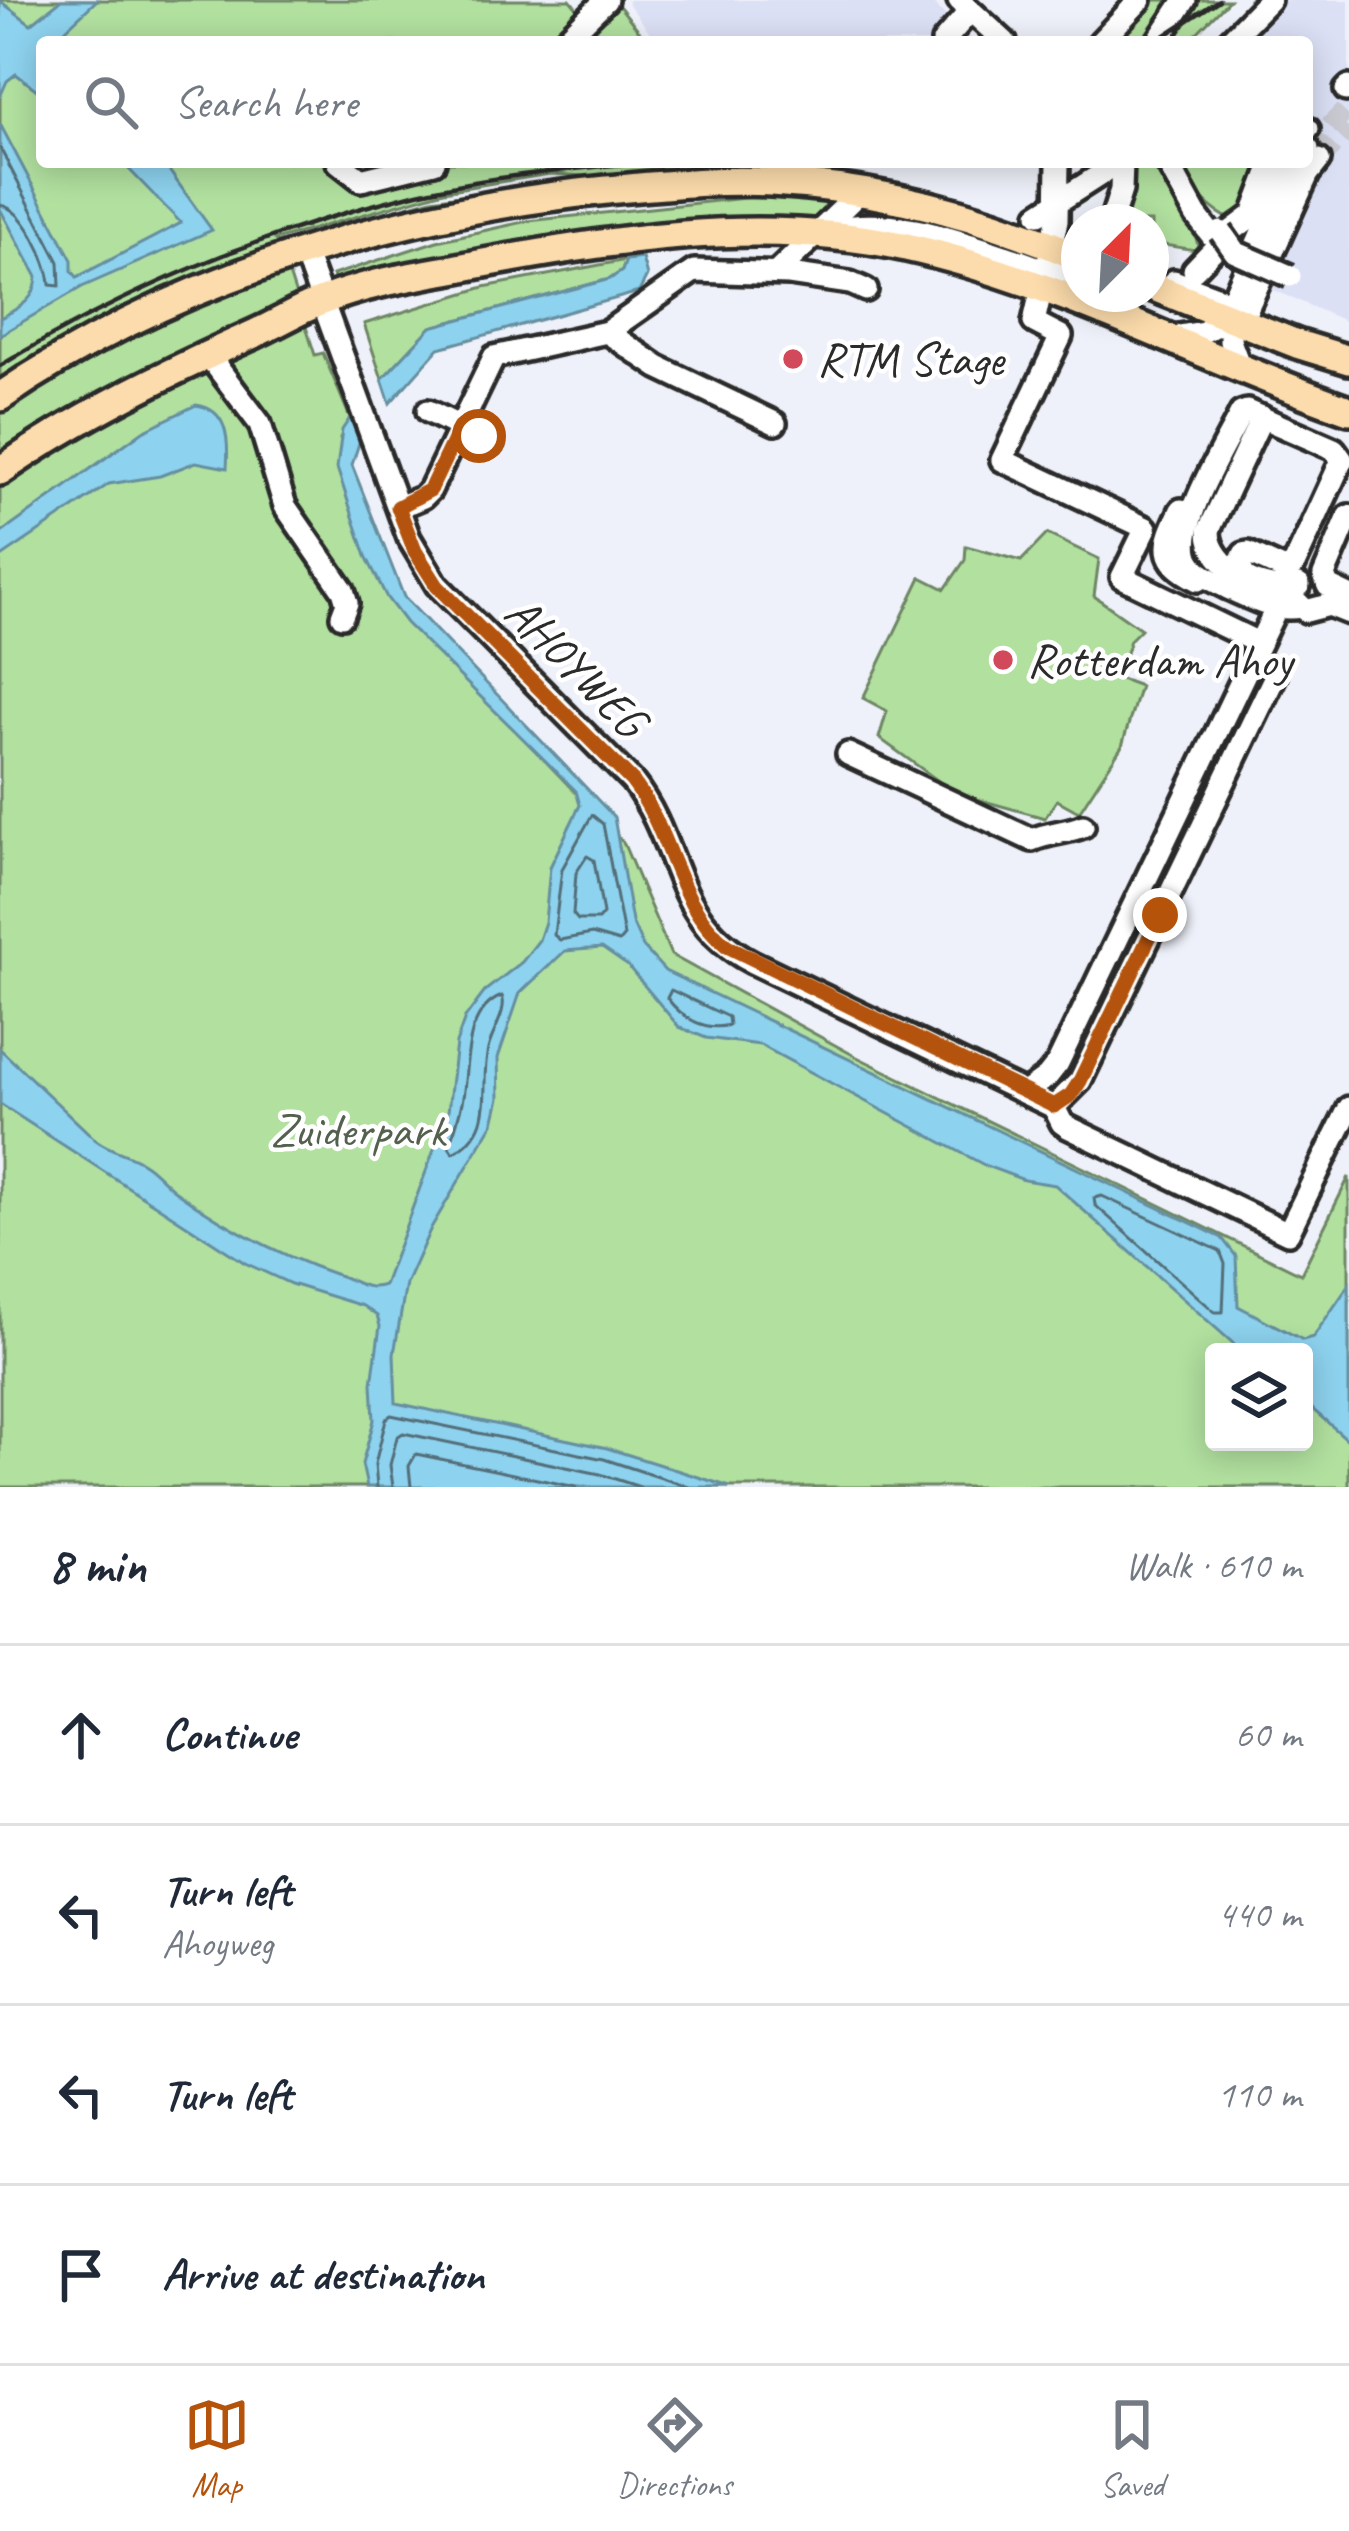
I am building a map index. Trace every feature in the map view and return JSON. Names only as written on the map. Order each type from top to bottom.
[{"type":"main road","points":[[0,397],[133,321],[304,251],[446,213],[530,198],[701,181],[773,182],[860,192],[987,220],[1042,277]]},
{"type":"main road","points":[[0,471],[51,435],[322,301],[419,276],[584,246],[701,236],[814,233],[907,247],[1042,277],[1162,338],[1349,410]]},
{"type":"main road","points":[[1042,277],[1061,267]]},
{"type":"main road","points":[[1169,291],[1236,309],[1349,356]]},
{"type":"street","points":[[569,36],[606,0]]},
{"type":"street","points":[[1106,36],[1140,0]]},
{"type":"street","points":[[1161,36],[1185,0]]},
{"type":"street","points":[[1234,36],[1270,0]]},
{"type":"street","points":[[947,36],[965,5],[999,36]]},
{"type":"street","points":[[346,168],[361,180],[410,168]]},
{"type":"street","points":[[1058,168],[1060,204],[1034,322],[1060,336],[1002,460],[1146,528],[1122,578],[1252,647]]},
{"type":"street","points":[[1039,214],[1112,168]]},
{"type":"street","points":[[1117,204],[1121,168]]},
{"type":"street","points":[[1170,168],[1196,215],[1218,238],[1234,252],[1290,276]]},
{"type":"street","points":[[1194,270],[1218,238],[1252,214],[1271,168]]},
{"type":"street","points":[[1240,370],[1230,341],[1236,309],[1308,168]]},
{"type":"street","points":[[776,273],[860,192]]},
{"type":"street","name":"AHOYWEG","points":[[304,251],[415,551],[437,586],[640,790],[690,905],[720,941],[752,962],[1025,1093],[1062,1101],[1062,1124],[1288,1233],[1349,1108]]},
{"type":"street","points":[[398,507],[430,490],[494,357],[607,332],[694,271],[776,273],[850,283],[866,290]]},
{"type":"street","points":[[1042,277],[1061,274]]},
{"type":"street","points":[[1169,281],[1236,309]]},
{"type":"street","points":[[1162,338],[1204,332],[1236,309]]},
{"type":"street","points":[[607,332],[658,367],[776,423]]},
{"type":"street","points":[[208,355],[260,424],[285,506],[343,590],[342,616]]},
{"type":"street","points":[[428,411],[492,443]]},
{"type":"street","points":[[1232,576],[1248,553],[1286,570],[1294,565],[1342,460],[1334,449],[1262,417],[1220,451],[1167,540],[1168,556],[1188,576],[1273,615],[1288,616],[1314,578],[1349,596]]},
{"type":"street","points":[[1220,451],[1209,530],[1213,553],[1232,576],[1349,613]]},
{"type":"street","points":[[1301,596],[1349,480]]},
{"type":"street","points":[[1328,586],[1326,563],[1349,516]]},
{"type":"street","points":[[1025,1093],[1058,1063],[1252,647],[1273,615]]},
{"type":"street","points":[[1062,1101],[1275,676]]},
{"type":"street","points":[[848,754],[1032,840],[1083,826]]},
{"type":"shaded area","points":[[930,0],[964,34],[652,36],[627,2]]},
{"type":"shaded area","points":[[1249,0],[1349,0],[1349,323],[1230,271],[1259,182],[1245,168],[1313,168],[1313,36],[1214,36]]},
{"type":"green space","name":"Zuiderpark","points":[[0,0],[570,0],[591,25],[614,5],[620,7],[643,36],[36,36],[36,168],[703,168],[709,183],[550,174],[444,191],[275,240],[432,199],[488,191],[492,197],[288,271],[315,355],[323,353],[350,418],[340,438],[395,588],[506,720],[623,842],[671,955],[855,1056],[1301,1274],[1349,1177],[1349,1487],[0,1487]]},
{"type":"green space","points":[[1153,0],[1229,0],[1194,36],[1122,36]]},
{"type":"green space","points":[[1128,168],[1153,168],[1165,178],[1186,210],[1198,246],[1195,250],[1169,246],[1169,204],[1120,204]]},
{"type":"green space","points":[[1180,168],[1260,169],[1254,205],[1232,220],[1214,210]]},
{"type":"green space","points":[[773,195],[842,199],[817,220],[746,222],[337,287],[333,275],[437,241],[528,221]]},
{"type":"green space","points":[[626,260],[622,271],[610,279],[431,327],[382,379],[364,324],[484,287]]},
{"type":"green space","name":"Rotterdam Ahoy","points":[[1047,534],[1099,559],[1094,596],[1141,629],[1130,640],[1118,678],[1140,686],[1122,746],[1079,812],[1057,800],[1045,818],[955,793],[879,738],[887,711],[863,698],[921,577],[945,589],[965,560],[966,546],[1021,561]]},
{"type":"water","points":[[61,0],[97,0],[66,29],[71,36],[36,36],[36,89],[16,74],[0,97],[0,1],[31,24]]},
{"type":"water","points":[[0,124],[77,277],[181,223],[128,168],[167,168],[212,230],[82,287],[0,335],[0,318],[30,297],[37,277],[0,209]]},
{"type":"water","points":[[642,258],[647,276],[639,292],[439,348],[390,403],[382,379],[431,327],[610,279],[622,271],[626,260]]},
{"type":"water","points":[[196,405],[220,419],[227,437],[227,468],[196,462],[160,476],[109,484],[0,558],[0,534],[143,431]]},
{"type":"water","points":[[350,418],[360,440],[352,465],[404,597],[614,817],[632,922],[643,947],[665,971],[1222,1238],[1236,1256],[1238,1306],[1303,1340],[1313,1337],[1349,1285],[1349,1441],[1313,1410],[1313,1343],[1233,1343],[1055,1185],[986,1166],[760,1045],[706,1038],[679,1027],[628,966],[602,948],[565,951],[520,993],[498,1058],[499,1098],[493,1123],[431,1228],[406,1284],[394,1354],[396,1403],[607,1448],[730,1487],[367,1487],[362,1464],[374,1420],[377,1316],[363,1306],[291,1284],[245,1263],[0,1104],[0,1049],[96,1140],[146,1165],[213,1216],[318,1268],[367,1286],[384,1285],[448,1112],[456,1043],[465,1018],[486,990],[522,962],[539,940],[550,867],[580,805],[576,791],[406,623],[387,598],[366,556],[337,468],[342,430]]},
{"type":"tunnel","points":[[1313,144],[1349,107]]},
{"type":"tunnel","points":[[1319,160],[1349,129]]},
{"type":"railway","points":[[1164,36],[1219,0]]},
{"type":"railway","points":[[0,366],[146,288],[300,227],[464,184],[588,168]]},
{"type":"place","name":"RTM Stage","points":[[793,359]]},
{"type":"place","name":"Rotterdam Ahoy","points":[[1003,660]]},
{"type":"route","points":[[479,436],[460,427],[430,490],[398,507],[415,551],[437,586],[632,781],[647,800],[690,905],[727,946],[1054,1106],[1071,1095],[1080,1081],[1160,915]]}]
